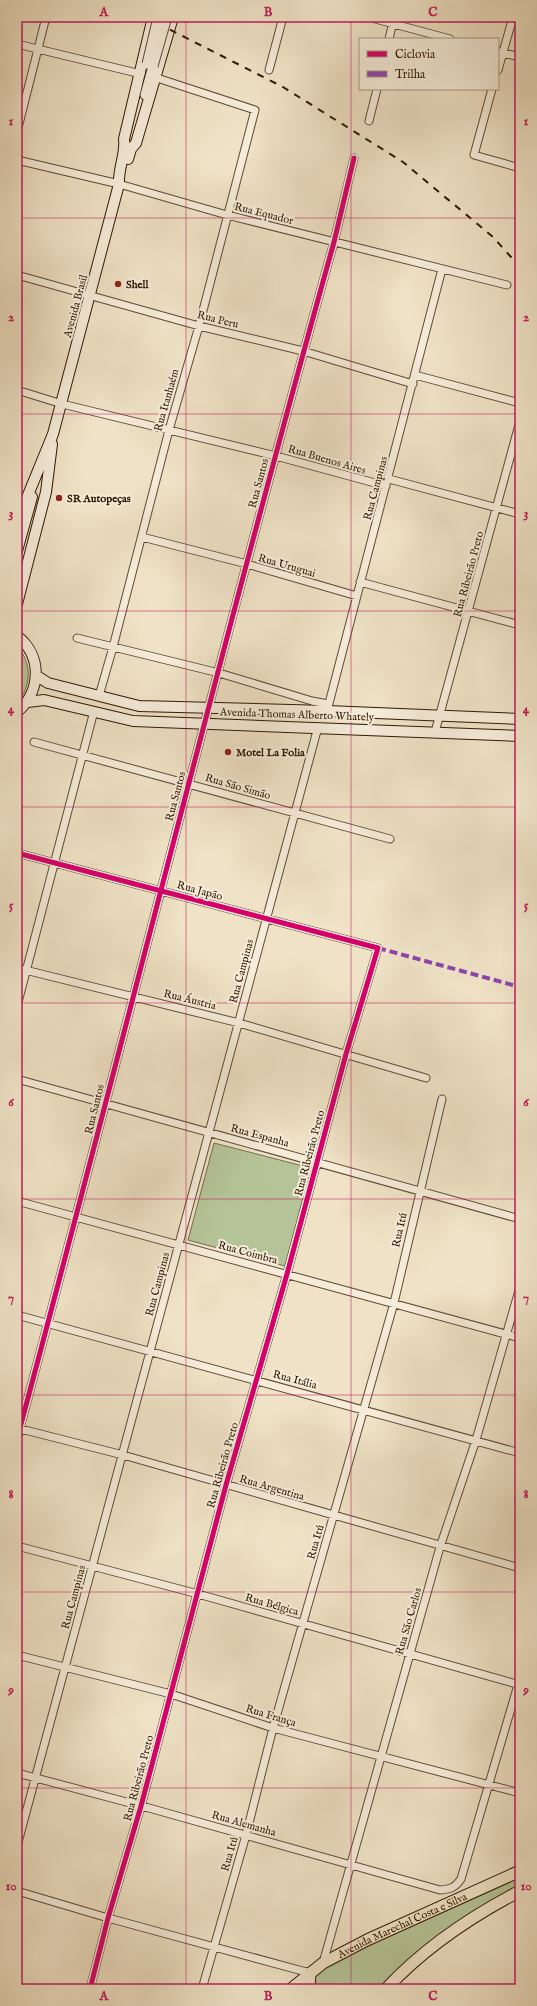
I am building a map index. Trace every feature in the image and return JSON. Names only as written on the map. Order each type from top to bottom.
[{"type":"main road","name":"Avenida Brasil","points":[[128,148],[124,139],[141,74],[153,17]]},
{"type":"main road","name":"Avenida Brasil","points":[[17,581],[21,546],[46,462],[91,295],[119,184],[118,176],[128,148],[136,143],[172,17]]},
{"type":"main road","name":"Avenida Brasil","points":[[17,522],[19,507],[46,462]]},
{"type":"main road","name":"Avenida Brasil","points":[[17,604],[46,492],[46,462]]},
{"type":"main road","points":[[17,636],[31,651],[37,676],[34,690],[28,702],[17,712]]},
{"type":"main road","name":"Avenida Thomas Alberto Whately","points":[[37,676],[48,683],[139,706],[328,707],[439,716],[520,720]]},
{"type":"main road","name":"Avenida Thomas Alberto Whately","points":[[28,702],[44,700],[133,721],[205,722],[520,736]]},
{"type":"main road","name":"Avenida Marechal Costa e Silva","points":[[291,1989],[323,1963],[367,1940],[520,1871]]},
{"type":"main road","name":"Avenida Marechal Costa e Silva","points":[[386,1989],[413,1962],[446,1936],[495,1904],[520,1892]]},
{"type":"main road","points":[[309,1989],[310,1973]]},
{"type":"street","points":[[17,132],[46,17]]},
{"type":"street","name":"Avenida Brasil","points":[[150,65],[158,17]]},
{"type":"street","name":"Avenida Brasil","points":[[128,148],[150,65],[167,17]]},
{"type":"street","points":[[269,70],[283,17]]},
{"type":"street","points":[[368,17],[393,20],[447,38]]},
{"type":"street","points":[[513,17],[500,52],[520,57]]},
{"type":"street","points":[[389,38],[393,20]]},
{"type":"street","points":[[17,44],[141,74]]},
{"type":"street","name":"Rua Itanhaém","points":[[99,696],[169,430],[199,326],[255,110],[154,77]]},
{"type":"street","points":[[369,121],[377,90]]},
{"type":"street","points":[[492,90],[474,155],[520,168]]},
{"type":"street","name":"Rua Santos","points":[[17,1439],[18,1428],[106,1104],[160,889],[303,351],[334,242],[354,158]]},
{"type":"street","name":"Rua Equador","points":[[17,160],[119,184],[227,215],[507,285]]},
{"type":"street","name":"Rua Campinas","points":[[328,707],[360,582],[389,479],[442,269]]},
{"type":"street","name":"Rua Peru","points":[[17,275],[199,326],[303,351],[413,384]]},
{"type":"street","points":[[415,375],[520,403]]},
{"type":"street","name":"Rua Buenos Aires","points":[[17,390],[62,404],[276,456],[386,486]]},
{"type":"street","name":"Rua Ribeirão Preto","points":[[435,732],[498,508],[520,421]]},
{"type":"street","points":[[389,479],[520,514]]},
{"type":"street","name":"Rua Uruguai","points":[[142,537],[247,564],[357,596]]},
{"type":"street","points":[[360,582],[520,625]]},
{"type":"street","points":[[77,638],[218,673],[328,707]]},
{"type":"street","points":[[17,1006],[25,970],[94,712]]},
{"type":"street","name":"Rua Campinas","points":[[17,1846],[318,727]]},
{"type":"street","name":"Rua São Simão","points":[[34,742],[390,839]]},
{"type":"street","name":"Rua Japão","points":[[17,853],[53,864],[160,889],[378,948]]},
{"type":"street","name":"Rua Ribeirão Preto","points":[[90,1989],[108,1918],[141,1806],[226,1485],[287,1274],[346,1054],[378,948]]},
{"type":"street","name":"Rua Áustria","points":[[17,968],[239,1023],[426,1078]]},
{"type":"street","name":"Rua Espanha","points":[[17,1080],[420,1190],[520,1219]]},
{"type":"street","name":"Rua Itú","points":[[202,1989],[246,1835],[273,1728],[334,1516],[362,1409],[394,1304],[442,1099]]},
{"type":"street","name":"Rua Coimbra","points":[[17,1200],[76,1218],[520,1338]]},
{"type":"street","name":"Rua São Carlos","points":[[323,1963],[440,1547],[476,1440],[520,1287]]},
{"type":"street","name":"Rua Itália","points":[[17,1315],[48,1322],[520,1453]]},
{"type":"street","name":"Rua Argentina","points":[[18,1428],[122,1455],[440,1547],[520,1568]]},
{"type":"street","name":"Rua Bélgica","points":[[17,1546],[198,1594],[303,1625],[410,1654],[519,1682]]},
{"type":"street","name":"Rua França","points":[[17,1655],[171,1694],[273,1728],[520,1793]]},
{"type":"street","points":[[489,1784],[519,1682]]},
{"type":"street","name":"Rua Alemanha","points":[[17,1773],[246,1835],[440,1890],[456,1887],[460,1879],[489,1784]]},
{"type":"street","points":[[17,1891],[108,1918],[310,1973]]},
{"type":"green space","points":[[17,646],[28,667],[28,682],[17,703]]},
{"type":"green space","points":[[214,1143],[311,1168],[285,1266],[188,1240]]},
{"type":"green space","points":[[520,1876],[520,1886],[392,1976],[381,1989],[312,1989],[312,1981],[319,1970],[362,1946]]},
{"type":"railway","points":[[145,17],[283,87],[403,162],[493,237],[520,267]]},
{"type":"marked path","points":[[378,948],[520,987]]},
{"type":"cycle path","points":[[17,1439],[213,690],[334,242],[354,158]]},
{"type":"cycle path","points":[[17,853],[378,948],[346,1054],[287,1274],[226,1485],[141,1806],[108,1918],[90,1989]]},
{"type":"place","name":"Shell","points":[[118,284]]},
{"type":"place","name":"SR Autopeças","points":[[59,498]]},
{"type":"place","name":"Motel La Folia","points":[[228,752]]}]
